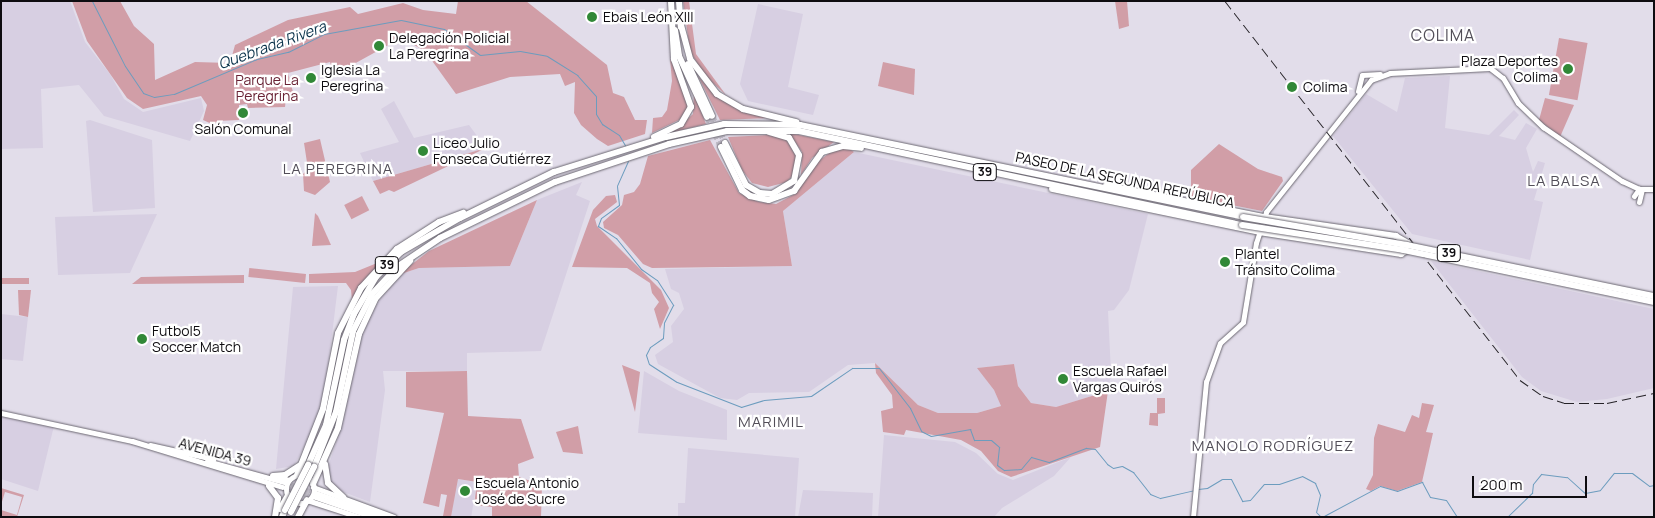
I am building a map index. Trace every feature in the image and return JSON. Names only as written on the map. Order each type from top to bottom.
[{"type":"highway","points":[[672,1],[677,50],[710,116],[687,60],[680,25],[679,1]]},
{"type":"highway","points":[[666,138],[685,120],[691,107],[674,59],[672,1]]},
{"type":"highway","points":[[680,25],[690,59],[717,94],[754,112],[831,130]]},
{"type":"highway","name":"PASEO DE LA SEGUNDA REPÚBLICA","points":[[282,517],[288,513],[326,425],[347,330],[368,289],[401,252],[478,209],[580,163],[636,145],[724,124],[752,123],[831,130],[1010,170],[1243,217],[1415,246],[1654,296]]},
{"type":"highway","points":[[738,130],[775,133],[793,143],[800,162],[794,181],[788,187],[772,194],[753,190],[737,170],[723,145],[742,190],[750,196],[768,200],[794,191],[815,159],[830,148],[843,146],[902,154]]},
{"type":"highway","name":"PASEO DE LA SEGUNDA REPÚBLICA","points":[[308,464],[336,412],[353,331],[372,294],[397,267],[421,248],[474,220],[582,171],[666,138],[738,130],[799,131],[1242,225],[1403,250],[1654,302]]},
{"type":"highway","points":[[1005,176],[1070,195],[1259,232],[1396,254],[1405,254],[1409,249],[1408,243],[1396,236],[1264,217],[1082,180],[1010,170]]},
{"type":"highway","points":[[353,331],[390,280],[412,259],[474,220]]},
{"type":"highway","points":[[314,490],[338,428],[353,350],[374,301]]},
{"type":"highway","points":[[325,463],[328,483],[344,496]]},
{"type":"highway","points":[[297,475],[308,464]]},
{"type":"highway","points":[[273,476],[291,473],[308,464]]},
{"type":"highway","points":[[269,486],[278,498],[276,517]]},
{"type":"highway","points":[[276,517],[286,487]]},
{"type":"highway","points":[[298,517],[307,500]]},
{"type":"main road","points":[[1357,95],[1362,75],[1472,67],[1492,69],[1503,78],[1518,103],[1534,120],[1622,181],[1640,189],[1654,190]]},
{"type":"main road","points":[[1193,517],[1198,484],[1206,382],[1220,343],[1243,322],[1259,232],[1264,217],[1281,189],[1363,87],[1375,77],[1390,73]]},
{"type":"main road","points":[[1634,196],[1640,189]]},
{"type":"main road","points":[[1640,189],[1640,202]]},
{"type":"main road","name":"AVENIDA 39","points":[[1,413],[139,443],[286,487]]},
{"type":"main road","points":[[148,446],[273,476],[286,487],[298,502],[307,500],[359,517]]},
{"type":"main road","points":[[148,446],[269,486],[286,487]]},
{"type":"main road","points":[[286,487],[297,475],[305,476],[314,490],[372,517]]},
{"type":"main road","points":[[307,500],[314,490]]},
{"type":"main road","points":[[314,490],[344,496],[394,517]]},
{"type":"main road","points":[[314,490],[385,517]]},
{"type":"shaded area","points":[[1,1],[70,1],[85,42],[110,74],[124,99],[143,112],[201,98],[204,111],[190,141],[104,116],[79,85],[41,89],[43,148],[1,149]]},
{"type":"shaded area","points":[[758,4],[803,14],[788,87],[819,95],[813,115],[748,101],[740,84]]},
{"type":"shaded area","points":[[1450,76],[1445,128],[1489,135],[1514,110],[1519,115],[1499,136],[1515,140],[1526,123],[1537,129],[1526,148],[1533,172],[1538,161],[1545,163],[1534,200],[1543,202],[1530,260],[1412,234],[1333,136],[1366,94],[1397,112],[1405,78]]},
{"type":"shaded area","name":"Liceo Julio Fonseca Gutiérrez","points":[[394,101],[414,138],[469,125],[486,148],[373,181],[360,153],[399,142],[381,109]]},
{"type":"shaded area","points":[[90,120],[152,140],[155,208],[93,212],[86,121]]},
{"type":"shaded area","points":[[854,152],[1148,214],[1129,290],[1114,310],[1108,311],[1111,373],[1108,391],[1056,407],[1031,403],[1018,386],[1014,364],[978,368],[994,390],[1001,406],[977,413],[938,413],[918,405],[875,363],[848,365],[809,392],[749,393],[737,400],[720,398],[658,364],[655,355],[673,342],[671,326],[684,309],[679,293],[671,289],[665,269],[792,266],[783,211]]},
{"type":"shaded area","points":[[582,182],[576,195],[590,201],[541,351],[467,353],[467,371],[383,371],[385,390],[370,502],[338,490],[330,481],[328,467],[341,428],[362,329],[382,296],[398,275],[419,268],[510,266],[537,200]]},
{"type":"shaded area","points":[[157,214],[130,273],[58,275],[55,217]]},
{"type":"shaded area","points":[[1431,261],[1654,309],[1654,388],[1607,399],[1577,402],[1541,391],[1522,377]]},
{"type":"shaded area","points":[[338,286],[325,391],[314,428],[294,466],[276,469],[293,287]]},
{"type":"shaded area","points":[[1,314],[28,317],[23,361],[1,359]]},
{"type":"shaded area","points":[[644,371],[679,391],[727,410],[727,440],[638,433]]},
{"type":"shaded area","points":[[1,417],[54,426],[38,491],[1,479]]},
{"type":"shaded area","points":[[884,435],[955,442],[976,453],[998,474],[1013,480],[1071,457],[1054,476],[1002,508],[994,517],[878,517]]},
{"type":"shaded area","points":[[688,448],[799,458],[795,517],[678,517],[678,503],[685,503]]},
{"type":"shaded area","name":"Escuela Antonio José de Sucre","points":[[457,479],[477,482],[471,517],[451,517]]},
{"type":"shaded area","points":[[803,490],[873,493],[872,517],[798,517]]},
{"type":"green space","name":"Parque La Peregrina","points":[[72,1],[120,1],[134,26],[154,44],[155,80],[195,62],[230,63],[235,45],[288,20],[350,7],[358,14],[403,3],[423,10],[456,14],[458,1],[526,1],[607,65],[613,93],[624,97],[635,120],[647,120],[645,134],[608,146],[597,139],[581,125],[574,113],[575,82],[565,86],[560,74],[510,77],[456,94],[425,51],[401,38],[334,75],[330,62],[288,73],[294,96],[286,96],[285,107],[248,108],[247,104],[239,105],[239,120],[217,121],[214,125],[203,120],[207,105],[201,96],[143,109],[127,98],[87,41]]},
{"type":"green space","points":[[683,1],[689,1],[696,54],[726,95],[704,75],[690,51]]},
{"type":"green space","points":[[1115,1],[1127,1],[1129,26],[1119,29]]},
{"type":"green space","name":"Plaza Deportes Colima","points":[[1559,38],[1588,43],[1577,100],[1549,95]]},
{"type":"green space","points":[[670,59],[684,89],[688,111],[679,120],[652,133],[653,118],[662,117],[667,110],[672,81]]},
{"type":"green space","points":[[883,62],[915,69],[914,95],[878,86]]},
{"type":"green space","points":[[698,76],[716,96],[769,118],[720,120]]},
{"type":"green space","points":[[694,93],[706,124],[666,134],[679,127],[693,114]]},
{"type":"green space","points":[[1545,98],[1574,105],[1560,137],[1539,120]]},
{"type":"green space","points":[[789,133],[834,142],[812,158],[801,175],[802,152]]},
{"type":"green space","points":[[768,135],[786,139],[797,158],[793,175],[787,182],[768,187],[752,183],[742,170],[728,137]]},
{"type":"green space","points":[[320,139],[330,182],[315,195],[304,191],[303,174],[308,169],[304,143]]},
{"type":"green space","points":[[710,140],[739,193],[759,202],[776,204],[793,195],[816,163],[832,151],[848,148],[854,152],[783,211],[792,266],[652,268],[643,264],[618,235],[604,228],[603,222],[622,205],[624,195],[634,192],[640,184],[648,156]]},
{"type":"green space","points":[[1219,144],[1258,169],[1282,177],[1283,181],[1262,211],[1191,197],[1191,170]]},
{"type":"green space","points":[[486,148],[394,192],[389,190],[380,194],[373,181]]},
{"type":"green space","points":[[615,195],[617,202],[595,219],[597,226],[661,290],[669,308],[660,329],[654,309],[659,302],[652,293],[650,283],[627,268],[572,267],[593,210],[606,196]]},
{"type":"green space","points":[[362,196],[369,210],[351,219],[344,205]]},
{"type":"green space","points":[[537,200],[510,266],[419,268],[398,275],[429,251]]},
{"type":"green space","points":[[315,213],[318,216],[331,245],[312,246]]},
{"type":"green space","points":[[382,261],[352,300],[351,290],[346,283],[309,283],[309,274],[355,272]]},
{"type":"green space","points":[[249,268],[306,274],[305,283],[248,277]]},
{"type":"green space","points":[[244,275],[244,283],[132,284],[141,277]]},
{"type":"green space","points":[[1,278],[29,278],[29,284],[1,284]]},
{"type":"green space","points":[[18,290],[31,290],[28,317],[19,315]]},
{"type":"green space","points":[[875,363],[918,405],[938,413],[977,413],[1001,406],[994,390],[977,368],[1014,364],[1018,386],[1031,403],[1056,407],[1108,391],[1100,447],[1011,477],[998,471],[981,451],[961,440],[906,430],[904,435],[883,432],[881,411],[893,408],[892,395],[876,373]]},
{"type":"green space","points":[[622,365],[640,372],[635,412]]},
{"type":"green space","points":[[467,371],[468,416],[521,419],[534,458],[518,464],[519,477],[542,485],[541,517],[492,516],[492,507],[474,505],[477,482],[458,479],[451,517],[443,516],[447,495],[441,494],[439,507],[423,503],[444,413],[406,407],[406,372]]},
{"type":"green space","points":[[1157,398],[1165,398],[1165,413],[1158,414],[1158,426],[1149,425],[1150,413],[1157,413]]},
{"type":"green space","points":[[1422,403],[1434,405],[1426,432],[1433,433],[1422,482],[1397,491],[1380,486],[1371,491],[1366,489],[1373,475],[1374,438],[1378,424],[1405,432],[1412,415],[1419,418]]},
{"type":"green space","points":[[578,426],[583,454],[563,452],[556,432]]},
{"type":"green space","points":[[1,488],[24,495],[17,517],[1,517],[1,510],[17,515],[22,497],[5,492],[1,505]]},
{"type":"waterway","name":"Quebrada Rivera","points":[[92,1],[125,66],[143,93],[154,97],[174,94],[257,59],[288,52],[324,34],[401,20],[444,29],[480,55],[520,51],[547,56],[577,75],[596,96],[596,114],[602,124],[619,135],[626,147]]},
{"type":"waterway","name":"Quebrada Rivera","points":[[628,161],[617,186],[619,205],[601,218],[598,226],[616,238],[641,269],[657,280],[673,305],[664,323],[663,338],[650,347],[646,355],[649,364],[677,382],[741,407],[764,400],[811,396],[852,368],[879,368],[910,408],[921,431],[931,436],[970,429],[974,440],[991,440],[999,447],[997,465],[1004,470],[1021,469],[1031,457],[1049,462],[1086,448],[1095,449],[1107,464],[1113,468],[1122,466],[1133,472],[1150,494],[1160,498],[1194,490]]},
{"type":"waterway","name":"Quebrada Rivera","points":[[1507,517],[1532,493],[1533,484],[1541,474],[1567,477],[1585,493],[1600,490],[1614,473],[1632,473],[1649,486],[1654,485]]},
{"type":"waterway","name":"Quebrada Rivera","points":[[1198,489],[1207,488],[1222,479],[1231,479],[1242,501],[1250,500],[1264,484],[1279,484],[1302,476],[1315,483],[1320,495],[1316,512],[1321,517]]},
{"type":"waterway","name":"Quebrada Rivera","points":[[1322,517],[1380,486],[1397,491],[1422,482],[1430,497],[1446,500],[1457,517]]},
{"type":"tunnel","points":[[712,116],[725,143]]},
{"type":"tunnel","points":[[707,117],[721,147]]},
{"type":"tunnel","points":[[284,482],[316,493]]},
{"type":"tunnel","points":[[282,487],[315,497]]},
{"type":"railway","points":[[1225,1],[1520,380],[1543,396],[1564,403],[1607,403],[1654,393]]},
{"type":"place","name":"Ebais León XIII","points":[[592,17]]},
{"type":"place","name":"Delegación Policial La Peregrina","points":[[379,46]]},
{"type":"place","name":"Plaza Deportes Colima","points":[[1568,69]]},
{"type":"place","name":"Iglesia La Peregrina","points":[[311,78]]},
{"type":"place","name":"Colima","points":[[1292,87]]},
{"type":"place","name":"Salón Comunal","points":[[243,113]]},
{"type":"place","name":"Liceo Julio Fonseca Gutiérrez","points":[[423,151]]},
{"type":"place","name":"Plantel Tránsito Colima","points":[[1225,262]]},
{"type":"place","name":"Futbol5 Soccer Match","points":[[142,339]]},
{"type":"place","name":"Escuela Rafael Vargas Quirós","points":[[1063,379]]},
{"type":"place","name":"Escuela Antonio José de Sucre","points":[[465,491]]},
{"type":"district","name":"COLIMA","points":[[1443,35]]},
{"type":"district","name":"LA PEREGRINA","points":[[338,169]]},
{"type":"district","name":"LA BALSA","points":[[1564,181]]},
{"type":"district","name":"MARIMIL","points":[[771,422]]},
{"type":"district","name":"MANOLO RODRÍGUEZ","points":[[1273,446]]}]
